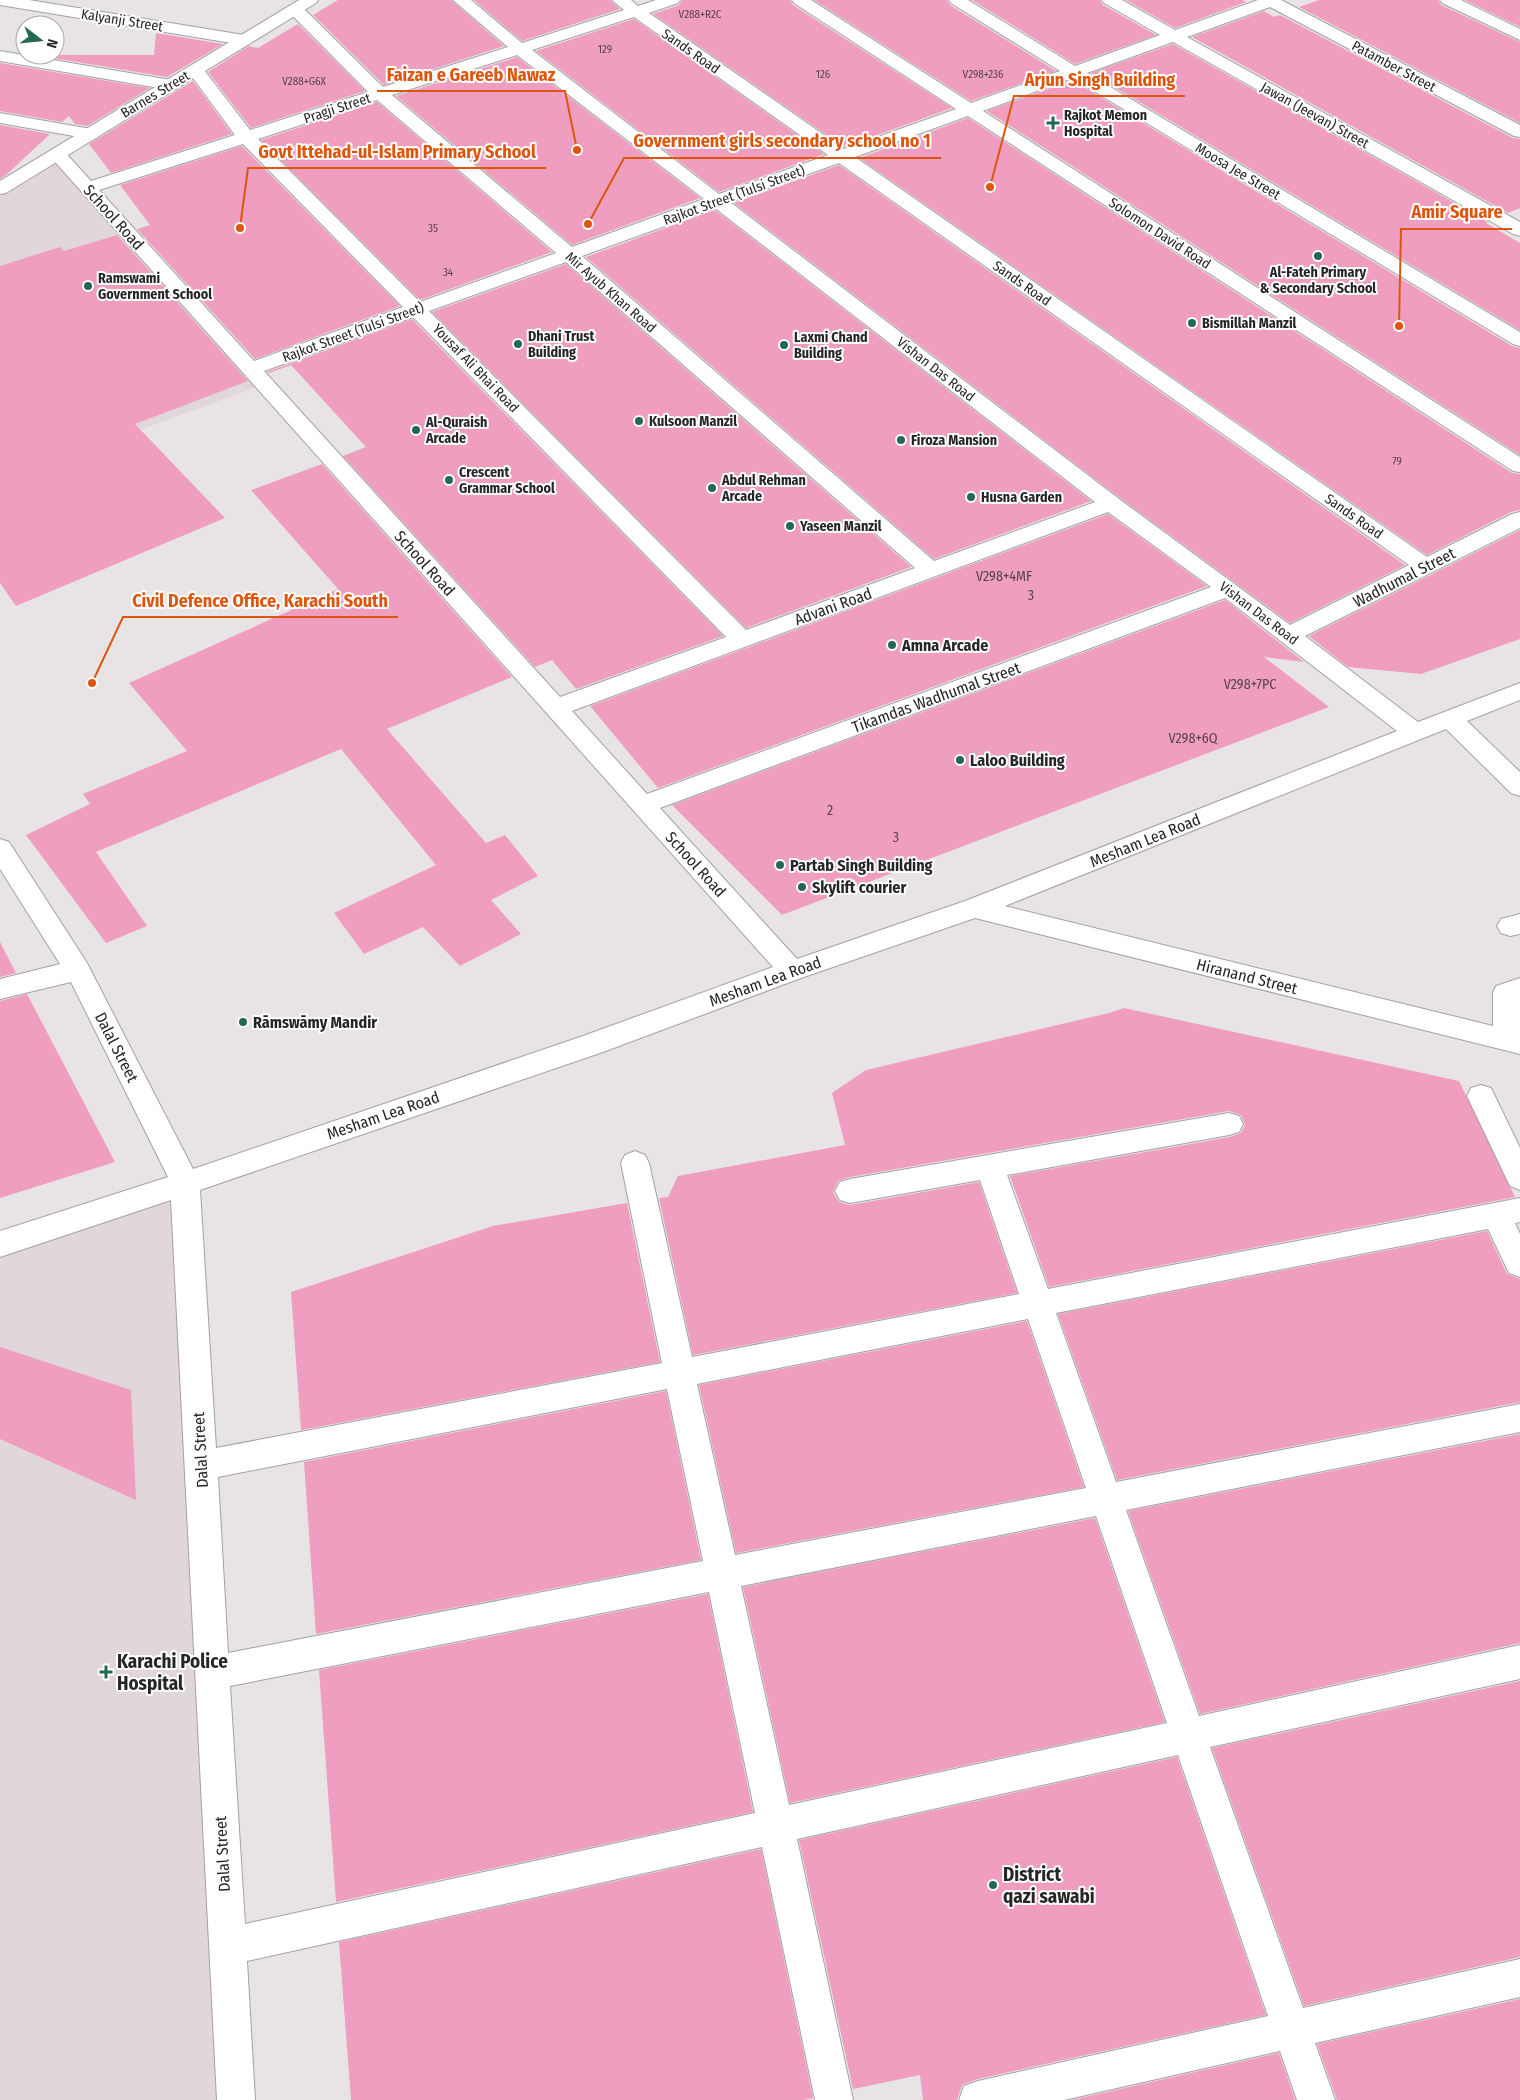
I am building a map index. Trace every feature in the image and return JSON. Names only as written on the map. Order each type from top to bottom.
[{"type":"street","name":"Kalyanji Street","points":[[0,0],[244,40]]},
{"type":"street","name":"Vishan Das Road","points":[[461,0],[520,49],[1111,504],[1228,589],[1415,732]]},
{"type":"street","name":"Sands Road","points":[[620,0],[1425,566]]},
{"type":"street","name":"Pragji Street","points":[[87,188],[672,0]]},
{"type":"street","name":"Solomon David Road","points":[[800,0],[1520,466]]},
{"type":"street","name":"Moosa Jee Street","points":[[957,0],[1073,72],[1520,340]]},
{"type":"street","name":"Jawan (Jeevan) Street","points":[[1110,0],[1520,230]]},
{"type":"street","name":"Rajkot Street (Tulsi Street)","points":[[251,369],[1271,0]]},
{"type":"street","name":"Patamber Street","points":[[1271,0],[1520,132]]},
{"type":"street","points":[[1448,0],[1520,35]]},
{"type":"street","name":"Barnes Street","points":[[0,189],[303,4]]},
{"type":"street","name":"Mir Ayub Khan Road","points":[[303,4],[380,94],[568,254],[930,570]]},
{"type":"street","points":[[0,56],[171,85]]},
{"type":"street","name":"Yousaf Ali Bhai Road","points":[[195,70],[246,137],[743,640]]},
{"type":"street","points":[[0,118],[91,134]]},
{"type":"street","name":"School Road","points":[[57,154],[792,971]]},
{"type":"street","name":"Advani Road","points":[[555,708],[1111,504]]},
{"type":"street","name":"Wadhumal Street","points":[[1288,635],[1520,519]]},
{"type":"street","name":"Tikamdas Wadhumal Street","points":[[643,805],[1228,589]]},
{"type":"street","name":"Mesham Lea Road","points":[[0,1244],[86,1217],[593,1044],[792,971],[974,908],[1520,691]]},
{"type":"street","points":[[1450,719],[1520,787]]},
{"type":"street","name":"Dalal Street","points":[[0,848],[78,970],[185,1182],[236,2100]]},
{"type":"street","name":"Hiranand Street","points":[[974,908],[1513,1042]]},
{"type":"street","points":[[0,989],[78,970]]},
{"type":"street","points":[[1513,1042],[1506,993],[1520,988]]},
{"type":"street","points":[[1481,1096],[1520,1178]]},
{"type":"street","points":[[850,1191],[1229,1124]]},
{"type":"street","points":[[635,1163],[834,2100]]},
{"type":"street","points":[[990,1167],[1316,2100]]},
{"type":"street","points":[[201,1466],[1508,1213],[1520,1264]]},
{"type":"street","points":[[212,1673],[1520,1418]]},
{"type":"street","points":[[227,1947],[1520,1662]]},
{"type":"street","points":[[978,2100],[1520,1978]]},
{"type":"shaded area","name":"Ramswami Government School","points":[[57,154],[264,384],[0,482],[0,189]]},
{"type":"shaded area","name":"Karachi Police Hospital","points":[[185,1182],[236,2100],[0,2100],[0,1244]]},
{"type":"building","points":[[338,0],[451,0],[504,46],[384,85],[313,15]]},
{"type":"building","points":[[474,0],[610,0],[620,9],[522,41]]},
{"type":"building","points":[[682,0],[790,0],[793,5],[952,108],[844,147],[653,14],[679,5]]},
{"type":"building","points":[[814,0],[947,0],[950,5],[1056,71],[971,101]]},
{"type":"building","points":[[972,0],[1100,0],[1103,5],[1156,35],[1075,64]]},
{"type":"building","points":[[1126,0],[1242,0],[1246,2],[1175,28]]},
{"type":"building","points":[[1319,0],[1438,0],[1441,5],[1520,42],[1520,123],[1299,7]]},
{"type":"building","points":[[1465,0],[1520,0],[1520,27]]},
{"type":"building","points":[[1264,11],[1274,17],[1280,15],[1513,138],[1520,139],[1520,208],[1508,213],[1192,37]]},
{"type":"building","points":[[634,19],[824,154],[719,192],[536,51]]},
{"type":"building","points":[[298,24],[365,91],[251,128],[208,72],[249,46],[258,48]]},
{"type":"building","points":[[156,33],[223,44],[167,77],[65,60],[65,55],[154,55]]},
{"type":"building","points":[[1173,44],[1488,222],[1486,223],[1520,243],[1520,330],[1091,73]]},
{"type":"building","points":[[517,57],[700,198],[572,245],[396,96]]},
{"type":"building","points":[[0,63],[150,88],[87,126],[75,124],[69,116],[62,122],[0,111]]},
{"type":"building","points":[[1072,80],[1512,346],[1520,348],[1520,455],[987,111]]},
{"type":"building","points":[[193,81],[232,134],[111,173],[89,144]]},
{"type":"building","points":[[377,102],[552,252],[420,300],[261,140]]},
{"type":"building","points":[[968,118],[1512,473],[1520,474],[1520,510],[1511,512],[1427,555],[859,158]]},
{"type":"building","points":[[0,125],[50,134],[0,179]]},
{"type":"building","points":[[242,146],[400,306],[255,359],[137,229],[150,225],[120,185]]},
{"type":"building","points":[[839,165],[1405,565],[1290,623],[1120,498],[734,203]]},
{"type":"building","points":[[715,210],[1091,501],[934,559],[586,257]]},
{"type":"building","name":"Ramswami Government School","points":[[117,235],[248,381],[135,424],[225,518],[16,606],[0,583],[0,266],[60,247],[64,251]]},
{"type":"building","points":[[566,264],[911,567],[746,628],[432,312]]},
{"type":"building","points":[[412,319],[723,636],[576,689],[552,660],[535,667],[343,456],[366,447],[291,365],[269,373],[267,372]]},
{"type":"building","points":[[322,464],[512,677],[387,729],[486,843],[505,835],[538,876],[491,900],[521,934],[460,966],[423,927],[364,954],[334,913],[436,865],[341,749],[96,852],[147,926],[106,943],[26,835],[90,804],[83,794],[187,751],[129,683],[338,589],[251,490]]},
{"type":"building","points":[[1108,514],[1207,586],[658,788],[590,706]]},
{"type":"building","points":[[1520,530],[1520,639],[1421,674],[1348,667],[1309,636]]},
{"type":"building","points":[[1225,600],[1304,662],[1264,657],[1329,707],[782,915],[672,805]]},
{"type":"building","points":[[0,942],[16,973],[0,977]]},
{"type":"building","points":[[27,994],[115,1162],[0,1198],[0,1001]]},
{"type":"building","points":[[1124,1008],[1459,1081],[1515,1197],[1049,1287],[1010,1176],[1230,1137],[1241,1133],[1245,1125],[1241,1115],[1229,1111],[850,1177],[838,1181],[833,1192],[839,1202],[850,1205],[979,1182],[1017,1293],[693,1355],[659,1198],[668,1197],[678,1176],[845,1145],[832,1093],[866,1070]]},
{"type":"building","points":[[627,1203],[660,1362],[301,1430],[291,1292],[493,1226]]},
{"type":"building","points":[[1487,1231],[1507,1274],[1520,1279],[1520,1402],[1117,1480],[1058,1314]]},
{"type":"building","points":[[1027,1321],[1084,1487],[736,1553],[699,1385]]},
{"type":"building","points":[[0,1347],[131,1390],[136,1500],[0,1439]]},
{"type":"building","points":[[666,1391],[701,1560],[316,1634],[304,1462]]},
{"type":"building","points":[[1520,1434],[1520,1643],[1200,1714],[1128,1511]]},
{"type":"building","points":[[1095,1518],[1165,1722],[790,1803],[743,1587]]},
{"type":"building","points":[[708,1594],[753,1812],[336,1902],[319,1670]]},
{"type":"building","points":[[1520,1681],[1520,1957],[1304,2006],[1212,1748]]},
{"type":"building","points":[[1177,1757],[1266,2015],[978,2079],[962,2085],[957,2100],[923,2100],[920,2075],[853,2089],[799,1840]]},
{"type":"building","points":[[761,1849],[813,2098],[804,2100],[351,2100],[339,1942]]},
{"type":"building","points":[[1520,1999],[1520,2100],[1337,2100],[1317,2044]]},
{"type":"building","points":[[1279,2053],[1295,2100],[1072,2100]]},
{"type":"place","name":"Rajkot Memon Hospital","points":[[1053,123]]},
{"type":"place","name":"Faizan e Gareeb Nawaz","points":[[577,150]]},
{"type":"place","name":"Arjun Singh Building","points":[[990,187]]},
{"type":"place","name":"Government girls secondary school no 1","points":[[588,224]]},
{"type":"place","name":"Govt Ittehad-ul-Islam Primary School","points":[[240,228]]},
{"type":"place","name":"Al-Fateh Primary & Secondary School","points":[[1318,256]]},
{"type":"place","name":"Ramswami Government School","points":[[88,286]]},
{"type":"place","name":"Bismillah Manzil","points":[[1192,323]]},
{"type":"place","name":"Amir Square","points":[[1399,326]]},
{"type":"place","name":"Dhani Trust Building","points":[[518,344]]},
{"type":"place","name":"Laxmi Chand Building","points":[[784,345]]},
{"type":"place","name":"Kulsoon Manzil","points":[[639,421]]},
{"type":"place","name":"Al-Quraish Arcade","points":[[416,430]]},
{"type":"place","name":"Firoza Mansion","points":[[901,440]]},
{"type":"place","name":"Crescent Grammar School","points":[[449,480]]},
{"type":"place","name":"Abdul Rehman Arcade","points":[[712,488]]},
{"type":"place","name":"Husna Garden","points":[[971,497]]},
{"type":"place","name":"Yaseen Manzil","points":[[790,526]]},
{"type":"place","name":"Amna Arcade","points":[[892,645]]},
{"type":"place","name":"Civil Defence Office, Karachi South","points":[[92,683]]},
{"type":"place","name":"Laloo Building","points":[[960,760]]},
{"type":"place","name":"Partab Singh Building","points":[[780,865]]},
{"type":"place","name":"Skylift courier","points":[[802,887]]},
{"type":"place","name":"Rāmswāmy Mandir","points":[[243,1022]]},
{"type":"place","name":"Karachi Police Hospital","points":[[106,1672]]},
{"type":"place","name":"District qazi sawabi","points":[[993,1885]]}]
